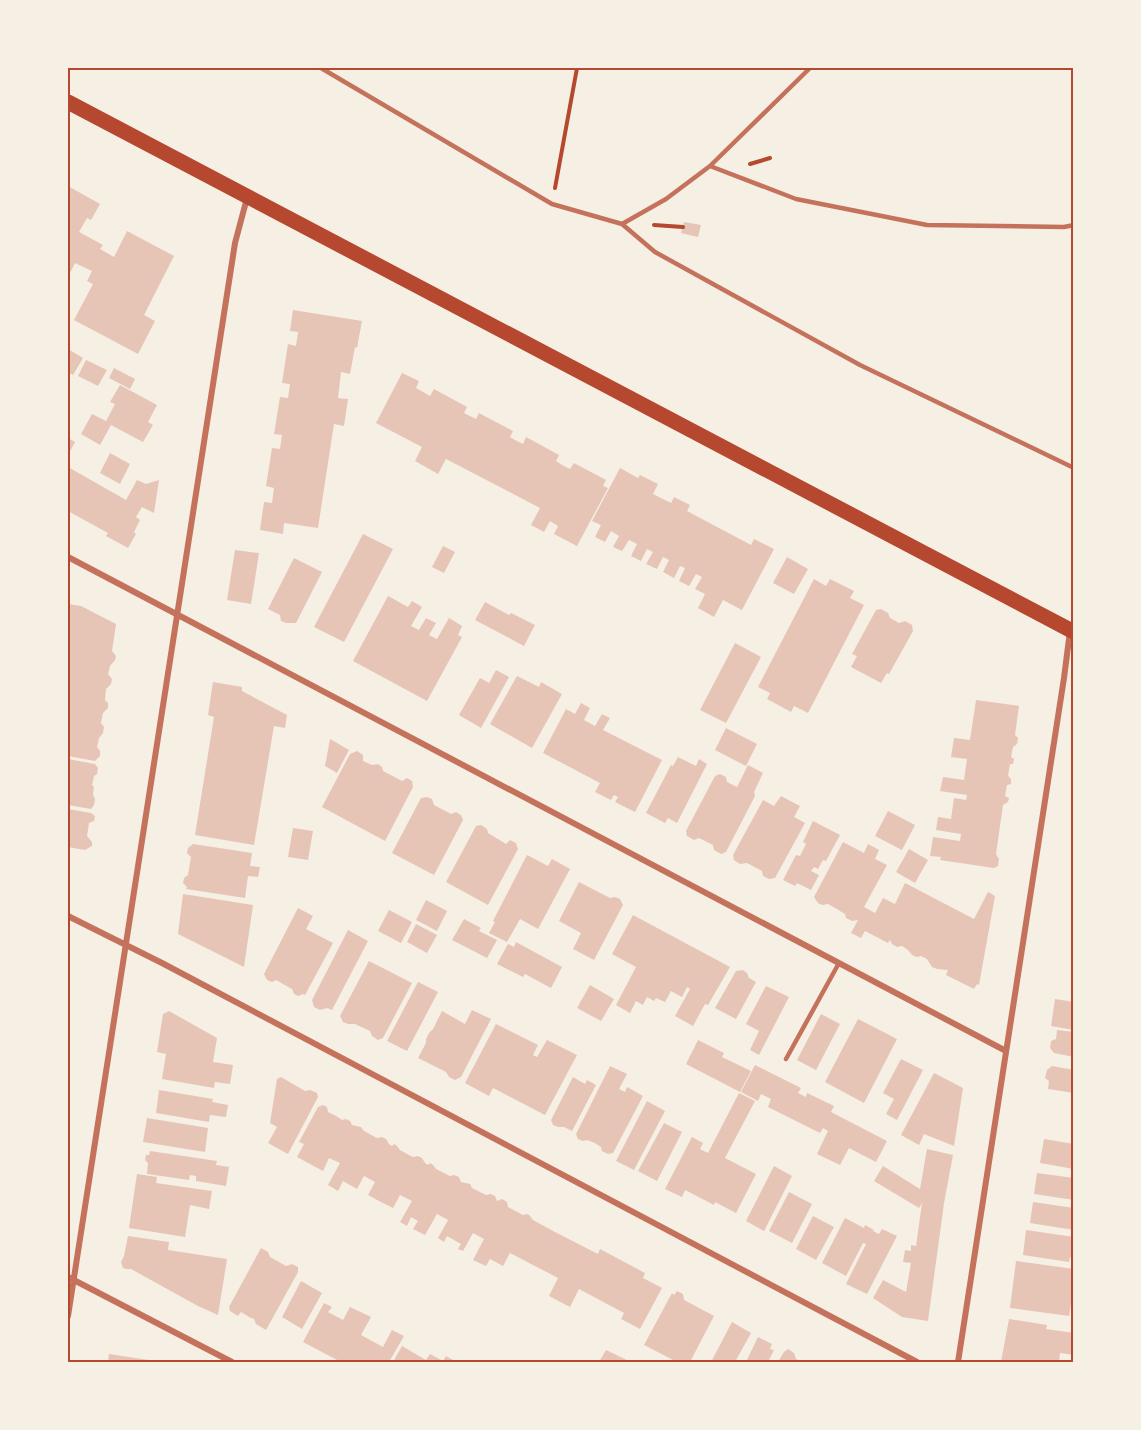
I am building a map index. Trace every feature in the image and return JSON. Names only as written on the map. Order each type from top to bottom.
[{"type":"main road","points":[[68,102],[1072,632]]},
{"type":"street","points":[[68,1316],[70,1278],[126,945],[235,243],[248,198]]},
{"type":"street","points":[[68,557],[1006,1051]]},
{"type":"street","points":[[958,1362],[1072,632]]},
{"type":"street","points":[[68,916],[162,963],[917,1362]]},
{"type":"street","points":[[70,1278],[232,1362]]},
{"type":"lane","points":[[321,68],[552,204],[622,224],[655,252],[860,365],[1074,468]]},
{"type":"lane","points":[[622,224],[666,199],[710,166],[810,68]]},
{"type":"lane","points":[[710,166],[796,199],[927,225],[1064,227],[1074,225]]},
{"type":"lane","points":[[786,1059],[839,963]]},
{"type":"path","points":[[552,204],[577,68]]},
{"type":"building","points":[[68,186],[100,204],[91,220],[87,218],[79,232],[103,245],[100,249],[114,257],[127,231],[174,256],[144,315],[155,321],[138,354],[74,320],[93,284],[87,281],[92,271],[75,263],[70,273],[68,271]]},
{"type":"building","points":[[684,222],[701,225],[698,237],[681,233]]},
{"type":"building","points":[[293,310],[362,321],[350,374],[341,372],[338,398],[348,399],[344,426],[334,424],[318,528],[284,523],[283,534],[260,530],[264,502],[272,503],[274,488],[266,486],[272,448],[280,449],[282,435],[274,434],[280,397],[288,398],[290,384],[282,383],[288,344],[296,346],[298,332],[290,331]]},
{"type":"building","points":[[68,349],[83,358],[73,375],[68,372]]},
{"type":"building","points":[[86,360],[107,370],[98,386],[78,376]]},
{"type":"building","points":[[114,368],[135,379],[130,389],[109,378]]},
{"type":"building","points":[[402,373],[419,381],[416,388],[430,396],[434,389],[467,407],[464,413],[476,419],[479,413],[513,431],[510,437],[515,440],[523,444],[526,437],[559,455],[556,461],[562,465],[570,469],[574,463],[606,480],[603,486],[608,488],[577,546],[554,534],[558,526],[550,521],[544,532],[531,525],[540,508],[446,459],[438,474],[415,461],[422,447],[376,423]]},
{"type":"building","points":[[120,385],[157,405],[148,422],[153,425],[143,442],[111,425],[100,445],[81,434],[92,414],[106,421],[115,404],[110,402]]},
{"type":"building","points":[[68,438],[75,442],[68,455]]},
{"type":"building","points":[[110,453],[130,464],[120,484],[100,473]]},
{"type":"building","points":[[68,467],[126,500],[137,480],[146,484],[159,480],[154,513],[142,507],[136,517],[140,520],[134,532],[136,534],[128,548],[106,536],[108,533],[68,511]]},
{"type":"building","points":[[620,468],[638,478],[640,475],[658,484],[653,494],[671,503],[674,497],[690,505],[687,511],[751,545],[754,539],[774,549],[742,610],[723,600],[714,617],[698,608],[705,594],[695,589],[702,577],[696,574],[689,586],[679,581],[685,568],[680,566],[674,578],[663,572],[669,560],[663,557],[657,569],[646,564],[653,552],[647,549],[641,561],[631,556],[637,544],[629,540],[622,551],[613,547],[619,536],[611,531],[605,542],[595,537],[601,525],[592,521]]},
{"type":"building","points":[[363,534],[393,549],[344,642],[314,627]]},
{"type":"building","points":[[443,546],[455,552],[444,573],[432,567]]},
{"type":"building","points":[[235,550],[259,553],[251,604],[227,600]]},
{"type":"building","points":[[787,557],[808,569],[794,594],[773,583]]},
{"type":"building","points":[[294,558],[322,572],[296,623],[286,623],[281,621],[280,615],[268,609]]},
{"type":"building","points":[[814,579],[826,586],[830,579],[854,591],[850,598],[864,605],[808,713],[794,706],[791,712],[767,699],[770,693],[758,687]]},
{"type":"building","points":[[388,596],[408,607],[412,601],[422,607],[411,626],[419,630],[426,618],[436,623],[429,635],[437,639],[449,618],[462,626],[458,635],[462,637],[427,701],[353,661]]},
{"type":"building","points":[[68,602],[116,624],[112,651],[116,656],[108,674],[112,679],[106,689],[105,700],[108,708],[103,713],[101,723],[104,727],[103,733],[97,747],[100,756],[95,761],[68,756]]},
{"type":"building","points":[[485,602],[535,625],[524,646],[475,620]]},
{"type":"building","points":[[881,609],[899,623],[905,621],[912,625],[913,631],[889,674],[887,673],[881,683],[851,667],[857,656],[852,654],[876,610]]},
{"type":"building","points":[[735,643],[761,657],[726,723],[700,710]]},
{"type":"building","points":[[496,670],[509,677],[481,728],[459,715],[480,678],[489,683]]},
{"type":"building","points":[[517,676],[539,687],[541,682],[562,694],[532,748],[490,724]]},
{"type":"building","points":[[213,682],[242,687],[242,691],[287,715],[285,728],[274,726],[254,845],[195,835],[214,717],[208,715]]},
{"type":"building","points":[[976,700],[1019,706],[1015,735],[1018,738],[1017,744],[1013,747],[1011,757],[1014,759],[1013,764],[1010,764],[1008,776],[1011,784],[1007,785],[1005,796],[1009,798],[1008,802],[1003,805],[996,854],[999,859],[998,866],[994,868],[940,860],[941,857],[930,856],[933,837],[960,841],[961,834],[936,830],[938,817],[951,819],[954,798],[966,800],[967,795],[940,791],[943,777],[964,780],[967,759],[951,757],[954,738],[970,740]]},
{"type":"building","points":[[581,703],[590,708],[584,720],[595,726],[602,714],[610,718],[603,730],[662,760],[635,812],[615,802],[618,797],[614,795],[611,800],[595,792],[600,783],[543,753],[566,709],[575,714]]},
{"type":"building","points":[[726,728],[757,744],[746,766],[715,750]]},
{"type":"building","points":[[330,739],[349,750],[337,773],[325,766]]},
{"type":"building","points":[[357,751],[363,755],[363,761],[372,765],[378,764],[383,771],[402,781],[407,778],[412,781],[413,787],[385,841],[322,807],[350,754]]},
{"type":"building","points":[[678,757],[696,766],[699,759],[707,764],[677,823],[668,818],[665,823],[646,813],[671,765],[673,766]]},
{"type":"building","points":[[68,759],[95,764],[98,768],[92,786],[94,786],[95,799],[91,809],[68,805]]},
{"type":"building","points":[[748,765],[763,773],[754,792],[755,796],[726,852],[721,854],[714,850],[713,845],[699,838],[694,840],[687,836],[686,831],[715,776],[720,774],[726,777],[727,782],[737,787]]},
{"type":"building","points":[[781,796],[800,806],[794,817],[805,823],[775,878],[769,879],[763,876],[762,871],[747,863],[740,864],[734,860],[733,855],[763,800],[774,806]]},
{"type":"building","points":[[421,798],[432,799],[434,805],[451,814],[456,812],[461,815],[463,820],[434,875],[392,853]]},
{"type":"building","points":[[68,809],[91,813],[95,816],[94,821],[89,823],[87,836],[92,846],[85,850],[68,847]]},
{"type":"building","points":[[888,811],[915,825],[902,850],[875,836]]},
{"type":"building","points":[[813,821],[840,835],[826,861],[823,860],[818,869],[814,867],[811,871],[819,875],[811,890],[797,883],[795,886],[783,880],[796,855],[800,856],[806,844],[803,842]]},
{"type":"building","points":[[481,825],[487,829],[488,833],[506,844],[510,840],[516,843],[518,849],[488,905],[446,882],[476,826]]},
{"type":"building","points":[[293,828],[313,831],[308,860],[288,857]]},
{"type":"building","points":[[843,842],[864,853],[868,844],[879,850],[875,859],[887,865],[864,907],[875,913],[883,898],[895,904],[905,883],[974,919],[988,892],[995,896],[979,985],[977,984],[974,989],[946,975],[948,970],[932,967],[927,959],[912,955],[902,946],[897,947],[892,944],[890,940],[888,943],[865,931],[861,938],[851,933],[858,920],[852,921],[828,904],[818,903],[814,897]]},
{"type":"building","points":[[193,844],[252,853],[250,866],[260,867],[258,877],[248,876],[245,898],[186,889],[183,883],[184,878],[188,875],[191,857],[187,853],[188,848]]},
{"type":"building","points":[[909,849],[928,860],[915,883],[896,872]]},
{"type":"building","points":[[527,855],[548,866],[552,859],[570,869],[538,929],[520,919],[507,942],[489,933]]},
{"type":"building","points":[[579,882],[610,898],[620,899],[623,905],[594,960],[573,949],[581,933],[559,921]]},
{"type":"building","points":[[183,894],[253,905],[244,967],[178,934]]},
{"type":"building","points":[[426,900],[447,911],[437,931],[416,920]]},
{"type":"building","points":[[298,908],[313,916],[306,929],[333,943],[305,995],[298,996],[292,989],[276,980],[272,982],[267,980],[264,974]]},
{"type":"building","points":[[389,910],[412,922],[401,943],[378,931]]},
{"type":"building","points":[[633,915],[730,967],[693,1026],[675,1016],[690,989],[687,987],[682,997],[671,991],[665,1002],[656,998],[654,1001],[647,997],[643,1005],[636,1001],[630,1013],[616,1005],[636,967],[612,954]]},
{"type":"building","points":[[464,919],[481,928],[479,931],[497,940],[487,958],[452,940]]},
{"type":"building","points":[[416,924],[437,935],[427,953],[407,942]]},
{"type":"building","points":[[348,930],[368,941],[332,1010],[327,1008],[320,1010],[314,1007],[312,1000]]},
{"type":"building","points":[[516,942],[562,967],[551,988],[525,974],[523,977],[497,964],[508,944],[514,947]]},
{"type":"building","points":[[369,961],[412,983],[383,1038],[378,1040],[372,1036],[370,1031],[355,1024],[343,1022],[340,1016]]},
{"type":"building","points":[[743,970],[749,978],[756,982],[736,1019],[715,1008],[736,971]]},
{"type":"building","points":[[418,982],[438,992],[407,1051],[387,1041]]},
{"type":"building","points":[[590,985],[614,999],[601,1021],[577,1008]]},
{"type":"building","points":[[766,986],[789,997],[759,1055],[750,1050],[759,1031],[746,1024]]},
{"type":"building","points":[[1055,999],[1074,1002],[1074,1030],[1051,1026]]},
{"type":"building","points":[[472,1010],[491,1019],[461,1077],[455,1080],[446,1072],[418,1058],[442,1011],[465,1024]]},
{"type":"building","points":[[169,1011],[217,1038],[213,1062],[233,1065],[230,1084],[215,1082],[214,1088],[162,1079],[166,1054],[157,1052],[163,1014]]},
{"type":"building","points":[[821,1014],[840,1024],[816,1070],[797,1060]]},
{"type":"building","points":[[858,1019],[897,1039],[864,1103],[825,1082]]},
{"type":"building","points":[[496,1024],[538,1045],[533,1055],[537,1057],[547,1040],[577,1055],[545,1115],[493,1088],[489,1096],[465,1083]]},
{"type":"building","points":[[1057,1030],[1074,1032],[1074,1057],[1054,1053],[1050,1048],[1051,1041],[1056,1039]]},
{"type":"building","points":[[698,1040],[724,1053],[722,1057],[751,1071],[740,1092],[686,1064]]},
{"type":"building","points":[[901,1059],[923,1070],[897,1120],[886,1114],[894,1099],[883,1093]]},
{"type":"building","points":[[755,1065],[801,1088],[798,1093],[806,1097],[807,1093],[834,1106],[831,1112],[887,1141],[876,1162],[849,1148],[840,1165],[817,1154],[828,1131],[823,1128],[820,1133],[768,1107],[771,1099],[761,1094],[758,1101],[741,1092]]},
{"type":"building","points":[[610,1066],[627,1074],[619,1089],[625,1092],[627,1087],[643,1096],[613,1153],[608,1154],[595,1143],[578,1139],[576,1134]]},
{"type":"building","points":[[1052,1066],[1074,1070],[1074,1093],[1048,1089],[1049,1081],[1045,1078],[1047,1070]]},
{"type":"building","points":[[934,1073],[963,1088],[954,1146],[924,1134],[919,1145],[901,1135]]},
{"type":"building","points":[[281,1077],[305,1091],[310,1090],[317,1093],[318,1097],[288,1154],[268,1143],[277,1127],[270,1123],[277,1079]]},
{"type":"building","points":[[573,1077],[585,1084],[587,1080],[596,1085],[572,1131],[553,1125],[551,1120]]},
{"type":"building","points":[[159,1090],[213,1099],[212,1102],[228,1105],[226,1117],[210,1115],[209,1122],[156,1113]]},
{"type":"building","points":[[739,1093],[755,1101],[725,1158],[756,1174],[736,1213],[685,1190],[682,1197],[665,1189],[692,1137],[703,1143],[700,1149],[708,1153]]},
{"type":"building","points":[[647,1101],[665,1111],[634,1170],[616,1161]]},
{"type":"building","points":[[323,1105],[327,1107],[328,1112],[342,1120],[350,1121],[352,1125],[361,1127],[377,1138],[386,1139],[392,1146],[394,1144],[413,1157],[422,1158],[428,1165],[430,1163],[450,1176],[459,1177],[461,1182],[470,1184],[472,1188],[486,1195],[495,1196],[497,1201],[502,1199],[507,1202],[508,1207],[523,1215],[529,1215],[533,1220],[555,1232],[598,1254],[600,1249],[645,1273],[643,1278],[662,1288],[640,1329],[621,1319],[624,1313],[579,1289],[570,1307],[549,1296],[558,1278],[510,1253],[503,1266],[490,1259],[486,1266],[473,1260],[484,1239],[473,1233],[463,1251],[458,1249],[461,1244],[447,1236],[444,1242],[438,1238],[448,1220],[437,1214],[425,1235],[413,1229],[418,1221],[411,1217],[407,1226],[400,1222],[412,1201],[400,1195],[393,1208],[381,1202],[368,1195],[375,1182],[364,1176],[357,1189],[343,1181],[338,1191],[328,1185],[340,1163],[329,1158],[323,1171],[297,1157],[304,1144],[299,1142],[318,1107]]},
{"type":"building","points":[[147,1118],[208,1128],[205,1152],[143,1142]]},
{"type":"building","points":[[664,1123],[682,1132],[657,1181],[638,1171]]},
{"type":"building","points":[[1044,1139],[1074,1144],[1074,1169],[1040,1163]]},
{"type":"building","points":[[927,1149],[953,1155],[928,1321],[902,1317],[873,1298],[883,1280],[906,1292],[911,1263],[903,1262],[905,1250],[911,1251],[911,1245],[916,1246],[922,1203],[919,1208],[874,1181],[883,1166],[920,1189]]},
{"type":"building","points":[[150,1151],[217,1161],[216,1165],[229,1167],[226,1186],[196,1181],[196,1176],[190,1175],[189,1180],[147,1174],[148,1163],[145,1160]]},
{"type":"building","points":[[774,1166],[792,1176],[764,1231],[746,1221]]},
{"type":"building","points":[[1037,1173],[1074,1178],[1074,1200],[1034,1194]]},
{"type":"building","points":[[137,1174],[157,1177],[156,1183],[212,1191],[209,1209],[190,1205],[185,1237],[129,1228]]},
{"type":"building","points":[[789,1192],[812,1204],[792,1243],[769,1231]]},
{"type":"building","points":[[1033,1202],[1074,1208],[1074,1230],[1030,1223]]},
{"type":"building","points":[[813,1216],[834,1227],[816,1260],[796,1249]]},
{"type":"building","points":[[845,1218],[864,1228],[865,1225],[879,1234],[882,1229],[897,1236],[867,1294],[846,1284],[866,1244],[863,1243],[846,1276],[822,1263]]},
{"type":"building","points":[[1026,1230],[1074,1237],[1074,1258],[1070,1257],[1069,1262],[1023,1255]]},
{"type":"building","points":[[128,1236],[169,1242],[168,1250],[227,1259],[218,1315],[131,1269],[123,1268],[121,1262]]},
{"type":"building","points":[[261,1248],[268,1252],[270,1257],[286,1266],[292,1264],[298,1267],[298,1272],[266,1330],[256,1324],[254,1319],[241,1312],[238,1316],[230,1311],[229,1307]]},
{"type":"building","points":[[1016,1261],[1074,1269],[1069,1316],[1010,1308]]},
{"type":"building","points":[[301,1281],[322,1293],[302,1329],[282,1317]]},
{"type":"building","points":[[677,1291],[683,1294],[684,1300],[714,1316],[690,1362],[677,1362],[644,1345],[672,1293],[674,1295]]},
{"type":"building","points":[[324,1303],[332,1307],[328,1312],[343,1320],[350,1307],[371,1317],[361,1335],[383,1347],[392,1330],[404,1336],[389,1362],[341,1362],[303,1342]]},
{"type":"building","points":[[1009,1319],[1047,1325],[1046,1329],[1074,1333],[1074,1355],[1060,1353],[1059,1362],[1001,1362]]},
{"type":"building","points":[[732,1322],[751,1333],[735,1362],[711,1362]]},
{"type":"building","points":[[758,1337],[772,1344],[770,1349],[774,1350],[768,1362],[746,1362]]},
{"type":"building","points":[[402,1346],[426,1360],[430,1354],[443,1361],[446,1356],[453,1360],[451,1362],[393,1362]]},
{"type":"building","points":[[788,1349],[794,1353],[796,1359],[803,1362],[778,1362]]},
{"type":"building","points":[[606,1350],[631,1362],[599,1362]]},
{"type":"building","points":[[109,1354],[149,1360],[155,1362],[108,1362]]}]
